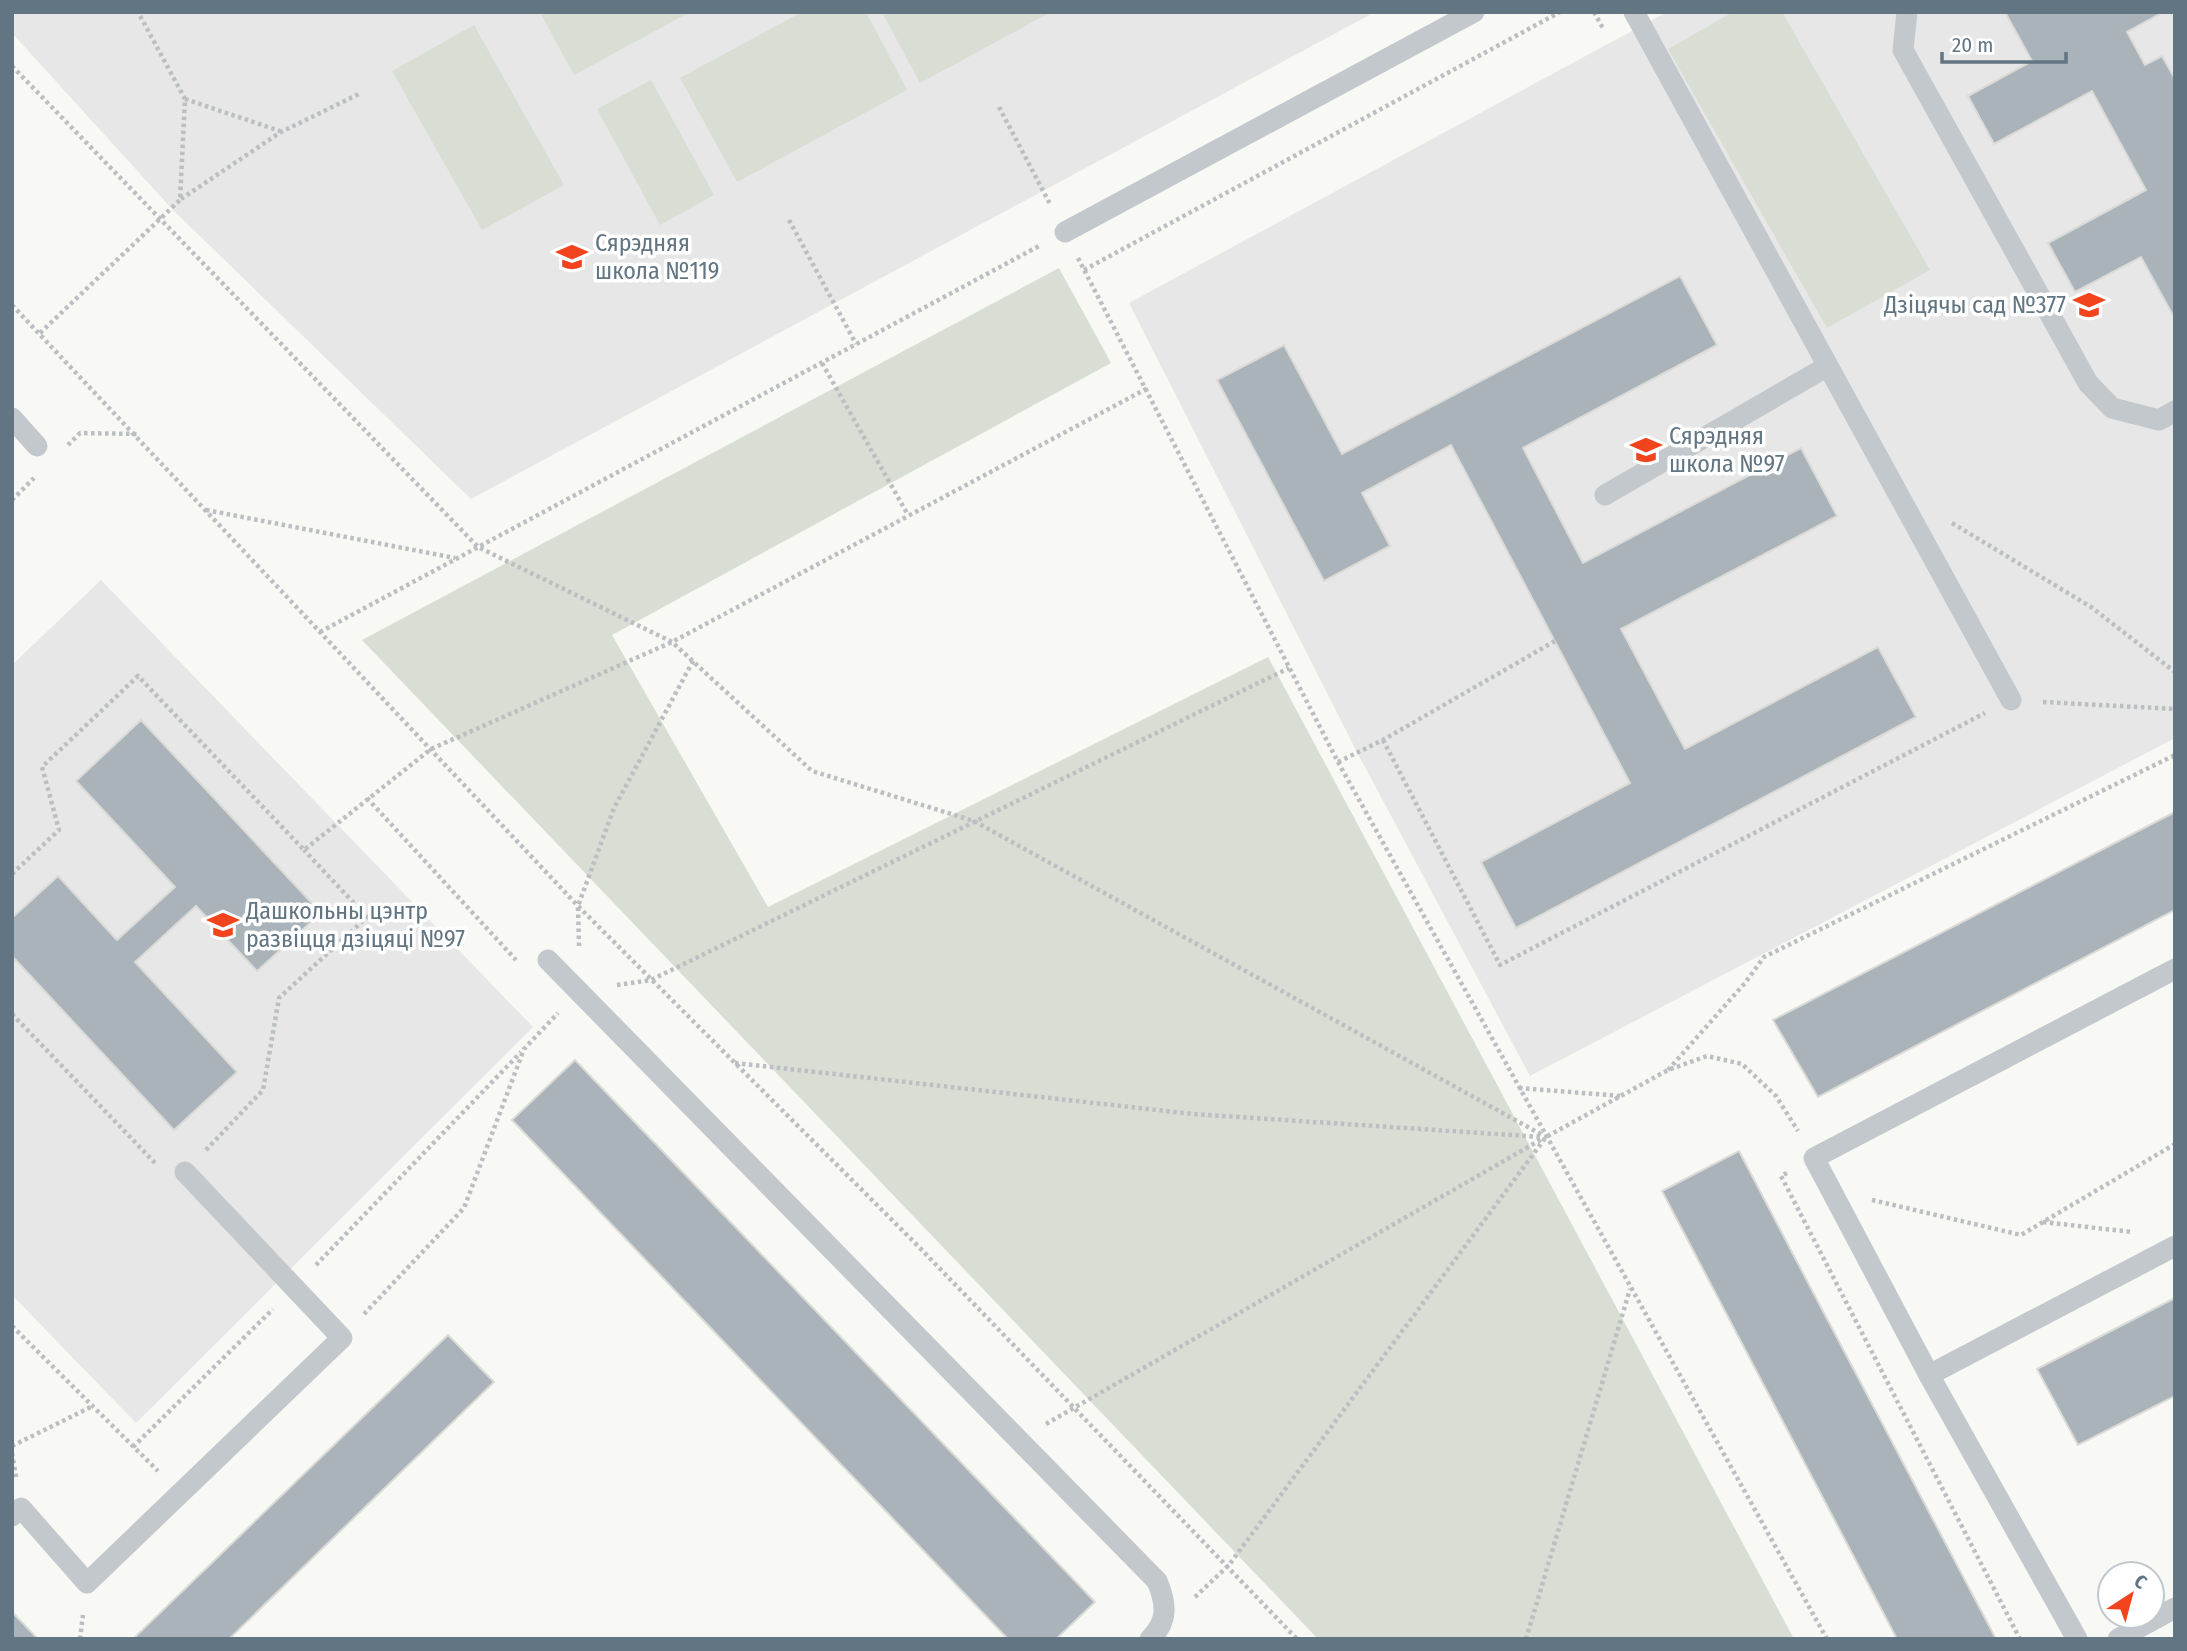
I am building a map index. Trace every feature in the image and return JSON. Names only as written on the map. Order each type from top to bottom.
[{"type":"lane","points":[[1065,232],[1474,12]]},
{"type":"lane","points":[[1634,12],[2011,700]]},
{"type":"lane","points":[[1907,12],[1903,50],[2088,383],[2112,408],[2159,420],[2175,411]]},
{"type":"lane","points":[[1605,495],[1828,366]]},
{"type":"lane","points":[[12,418],[37,446]]},
{"type":"lane","points":[[548,960],[1157,1581],[1167,1605],[1154,1635]]},
{"type":"lane","points":[[2077,1639],[1930,1375],[1814,1158],[2175,969]]},
{"type":"lane","points":[[12,1516],[21,1508],[87,1583],[342,1338],[185,1172]]},
{"type":"lane","points":[[1930,1375],[2175,1246]]},
{"type":"lane","points":[[2118,1639],[2175,1608]]},
{"type":"path","points":[[138,12],[185,99],[180,200]]},
{"type":"path","points":[[1084,270],[1549,15],[1560,12]]},
{"type":"path","points":[[12,66],[478,547],[672,642],[812,771],[974,821],[1546,1137]]},
{"type":"path","points":[[40,333],[180,200],[281,132],[361,93]]},
{"type":"path","points":[[185,99],[281,132]]},
{"type":"path","points":[[999,107],[1148,388],[1338,762],[1827,1639]]},
{"type":"path","points":[[789,220],[856,344]]},
{"type":"path","points":[[320,632],[1065,232]]},
{"type":"path","points":[[12,305],[578,906],[1074,1406],[1297,1639]]},
{"type":"path","points":[[822,363],[908,515]]},
{"type":"path","points":[[304,850],[431,749],[672,642],[1148,388]]},
{"type":"path","points":[[205,509],[457,558]]},
{"type":"path","points":[[1941,517],[2091,607],[2175,672]]},
{"type":"path","points":[[1338,762],[1383,740],[1555,641]]},
{"type":"path","points":[[580,990],[578,906],[614,808],[692,661]]},
{"type":"path","points":[[651,979],[1290,668]]},
{"type":"path","points":[[12,874],[60,830],[42,767],[138,676],[367,917],[279,998],[263,1090],[185,1172],[161,1169],[12,1014]]},
{"type":"path","points":[[1383,740],[1500,965],[2011,700],[2175,709]]},
{"type":"path","points":[[1668,1070],[1764,957],[2175,755]]},
{"type":"path","points":[[367,798],[524,970]]},
{"type":"path","points":[[133,1447],[294,1288],[561,1010]]},
{"type":"path","points":[[342,1338],[464,1208],[524,1049]]},
{"type":"path","points":[[1020,1440],[1074,1406],[1546,1137],[1668,1070],[1707,1056],[1742,1064],[1776,1096],[1814,1158],[1781,1176],[2020,1639]]},
{"type":"path","points":[[735,1063],[1193,1114],[1546,1137]]},
{"type":"path","points":[[1519,1088],[1622,1096]]},
{"type":"path","points":[[1154,1635],[1229,1565],[1546,1137]]},
{"type":"path","points":[[1831,1190],[2021,1234],[2175,1144]]},
{"type":"path","points":[[2042,1222],[2135,1232]]},
{"type":"path","points":[[1526,1639],[1630,1288]]},
{"type":"path","points":[[12,1326],[179,1492]]},
{"type":"path","points":[[12,1446],[93,1406]]},
{"type":"shaded area","name":"Сярэдняя школа №119","points":[[12,12],[1375,12],[471,499],[172,209],[12,33]]},
{"type":"shaded area","points":[[540,12],[690,12],[574,75]]},
{"type":"shaded area","points":[[802,12],[866,12],[907,90],[737,182],[680,78]]},
{"type":"shaded area","points":[[882,12],[1051,12],[920,83]]},
{"type":"shaded area","name":"Сярэдняя школа №97","points":[[1667,12],[2175,12],[2175,738],[1530,1076],[1357,752],[1129,303]]},
{"type":"shaded area","points":[[1733,12],[1782,12],[1930,270],[1827,328],[1668,49]]},
{"type":"shaded area","points":[[474,25],[564,185],[482,230],[392,71]]},
{"type":"shaded area","points":[[651,80],[714,195],[660,225],[597,109]]},
{"type":"shaded area","points":[[1059,268],[1111,363],[612,635],[768,907],[1268,657],[1794,1639],[1318,1639],[362,640]]},
{"type":"shaded area","name":"Дашкольны цэнтр развіцця дзіцяці №97","points":[[101,580],[533,1027],[136,1423],[12,1295],[12,665]]},
{"type":"building","points":[[2005,12],[2163,12],[2127,32],[2145,65],[2162,56],[2175,79],[2175,319],[2141,257],[2075,292],[2048,243],[2146,190],[2092,91],[1994,144],[1968,96],[2032,61]]},
{"type":"building","points":[[1680,276],[1717,345],[1523,448],[1583,563],[1801,448],[1837,516],[1621,629],[1685,749],[1878,647],[1916,717],[1516,928],[1481,862],[1630,783],[1451,445],[1362,493],[1390,546],[1324,581],[1217,380],[1284,345],[1342,454]]},
{"type":"building","points":[[141,720],[321,913],[257,971],[196,906],[135,962],[237,1072],[174,1130],[12,956],[12,918],[58,876],[117,940],[175,887],[76,781]]},
{"type":"building","points":[[2175,812],[2175,910],[1818,1097],[1773,1020]]},
{"type":"building","points":[[575,1060],[1095,1602],[1056,1639],[1008,1639],[512,1120]]},
{"type":"building","points":[[1739,1151],[1996,1639],[1897,1639],[1662,1191]]},
{"type":"building","points":[[2175,1298],[2175,1396],[2078,1445],[2037,1369]]},
{"type":"building","points":[[448,1335],[494,1382],[229,1639],[133,1639]]},
{"type":"building","points":[[12,1612],[38,1639],[12,1639]]},
{"type":"place","name":"Сярэдняя школа №119","points":[[572,257]]},
{"type":"place","name":"Дзіцячы сад №377","points":[[2089,305]]},
{"type":"place","name":"Сярэдняя школа №97","points":[[1646,450]]},
{"type":"place","name":"Дашкольны цэнтр развіцця дзіцяці №97","points":[[223,925]]}]
